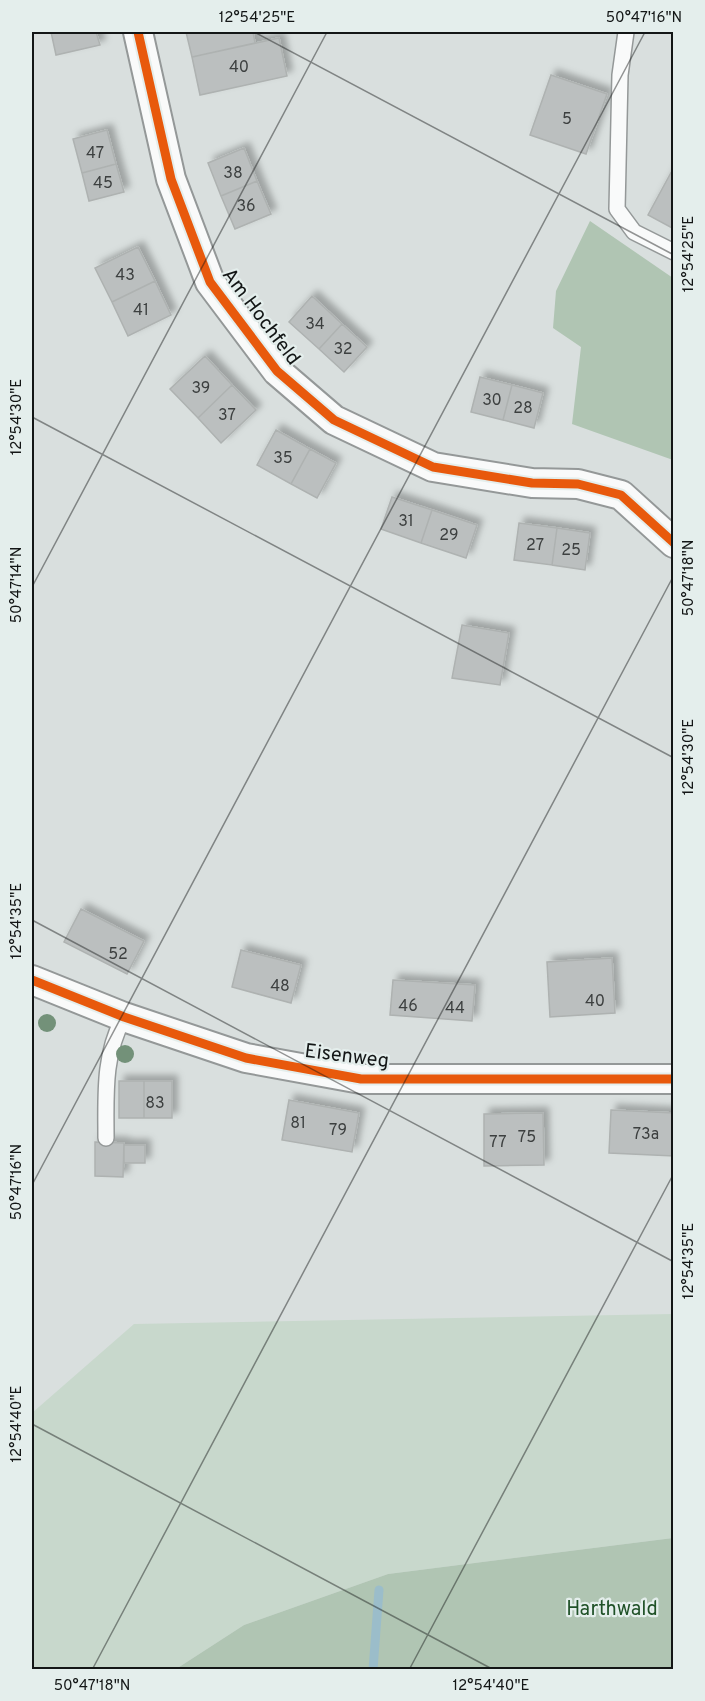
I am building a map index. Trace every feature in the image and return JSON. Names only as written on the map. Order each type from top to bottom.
[{"type":"street","name":"Am Hochfeld","points":[[138,32],[171,179],[210,282],[277,371],[334,420],[433,467],[532,483],[579,484],[621,495],[674,543]]},
{"type":"street","name":"Eisenweg","points":[[33,983],[124,1017],[246,1058],[361,1079],[674,1079]]},
{"type":"lane","points":[[626,32],[620,75],[617,209],[634,232],[674,252]]},
{"type":"lane","points":[[106,1138],[106,1075],[115,1034],[124,1017]]},
{"type":"green space","points":[[590,221],[673,278],[673,460],[572,424],[581,347],[553,328],[556,291]]},
{"type":"green space","points":[[673,1314],[673,1538],[388,1574],[244,1625],[176,1669],[32,1669],[32,1413],[134,1324]]},
{"type":"green space","name":"Harthwald","points":[[673,1538],[673,1669],[176,1669],[244,1625],[388,1574]]},
{"type":"building","points":[[51,32],[96,32],[100,45],[56,55]]},
{"type":"building","points":[[186,32],[253,32],[255,43],[192,57]]},
{"type":"building","points":[[279,38],[287,76],[200,95],[192,57]]},
{"type":"building","points":[[551,75],[607,94],[586,154],[530,135]]},
{"type":"building","points":[[107,130],[116,164],[82,173],[73,139]]},
{"type":"building","points":[[244,148],[257,181],[221,196],[208,163]]},
{"type":"building","points":[[116,164],[124,192],[89,201],[82,173]]},
{"type":"building","points":[[674,167],[674,229],[648,215]]},
{"type":"building","points":[[257,181],[271,214],[235,229],[221,196]]},
{"type":"building","points":[[138,247],[155,281],[112,302],[95,268]]},
{"type":"building","points":[[155,281],[171,315],[128,336],[112,302]]},
{"type":"building","points":[[312,296],[342,324],[319,349],[289,322]]},
{"type":"building","points":[[342,324],[367,347],[344,372],[319,349]]},
{"type":"building","points":[[205,356],[232,385],[198,418],[170,389]]},
{"type":"building","points":[[480,377],[512,385],[503,420],[471,412]]},
{"type":"building","points":[[232,385],[256,410],[221,443],[198,418]]},
{"type":"building","points":[[512,385],[543,393],[534,428],[503,420]]},
{"type":"building","points":[[276,430],[310,449],[291,484],[257,465]]},
{"type":"building","points":[[310,449],[336,463],[317,498],[291,484]]},
{"type":"building","points":[[392,497],[432,510],[421,543],[381,529]]},
{"type":"building","points":[[432,510],[477,525],[466,558],[421,543]]},
{"type":"building","points":[[519,523],[557,528],[552,565],[514,560]]},
{"type":"building","points":[[557,528],[590,533],[585,570],[552,565]]},
{"type":"building","points":[[462,625],[509,633],[500,685],[452,678]]},
{"type":"building","points":[[81,909],[144,941],[127,974],[64,942]]},
{"type":"building","points":[[241,950],[301,965],[291,1003],[232,987]]},
{"type":"building","points":[[612,958],[615,1013],[550,1017],[547,962]]},
{"type":"building","points":[[393,980],[475,985],[472,1021],[390,1015]]},
{"type":"building","points":[[119,1081],[144,1081],[144,1118],[119,1118]]},
{"type":"building","points":[[144,1081],[172,1081],[172,1118],[144,1118]]},
{"type":"building","points":[[289,1100],[359,1113],[352,1152],[282,1140]]},
{"type":"building","points":[[611,1110],[674,1113],[674,1156],[609,1153]]},
{"type":"building","points":[[543,1113],[544,1165],[484,1166],[484,1114]]},
{"type":"building","points":[[95,1142],[124,1143],[123,1177],[95,1176]]},
{"type":"building","points":[[124,1145],[145,1145],[145,1163],[124,1163]]},
{"type":"waterway","points":[[373,1670],[379,1590]]},
{"type":"cycle path","points":[[138,32],[171,179],[210,282],[277,371],[334,420],[433,467],[532,483],[578,484],[621,495],[674,543]]},
{"type":"cycle path","points":[[32,980],[124,1017],[246,1058],[361,1079],[674,1079]]}]
